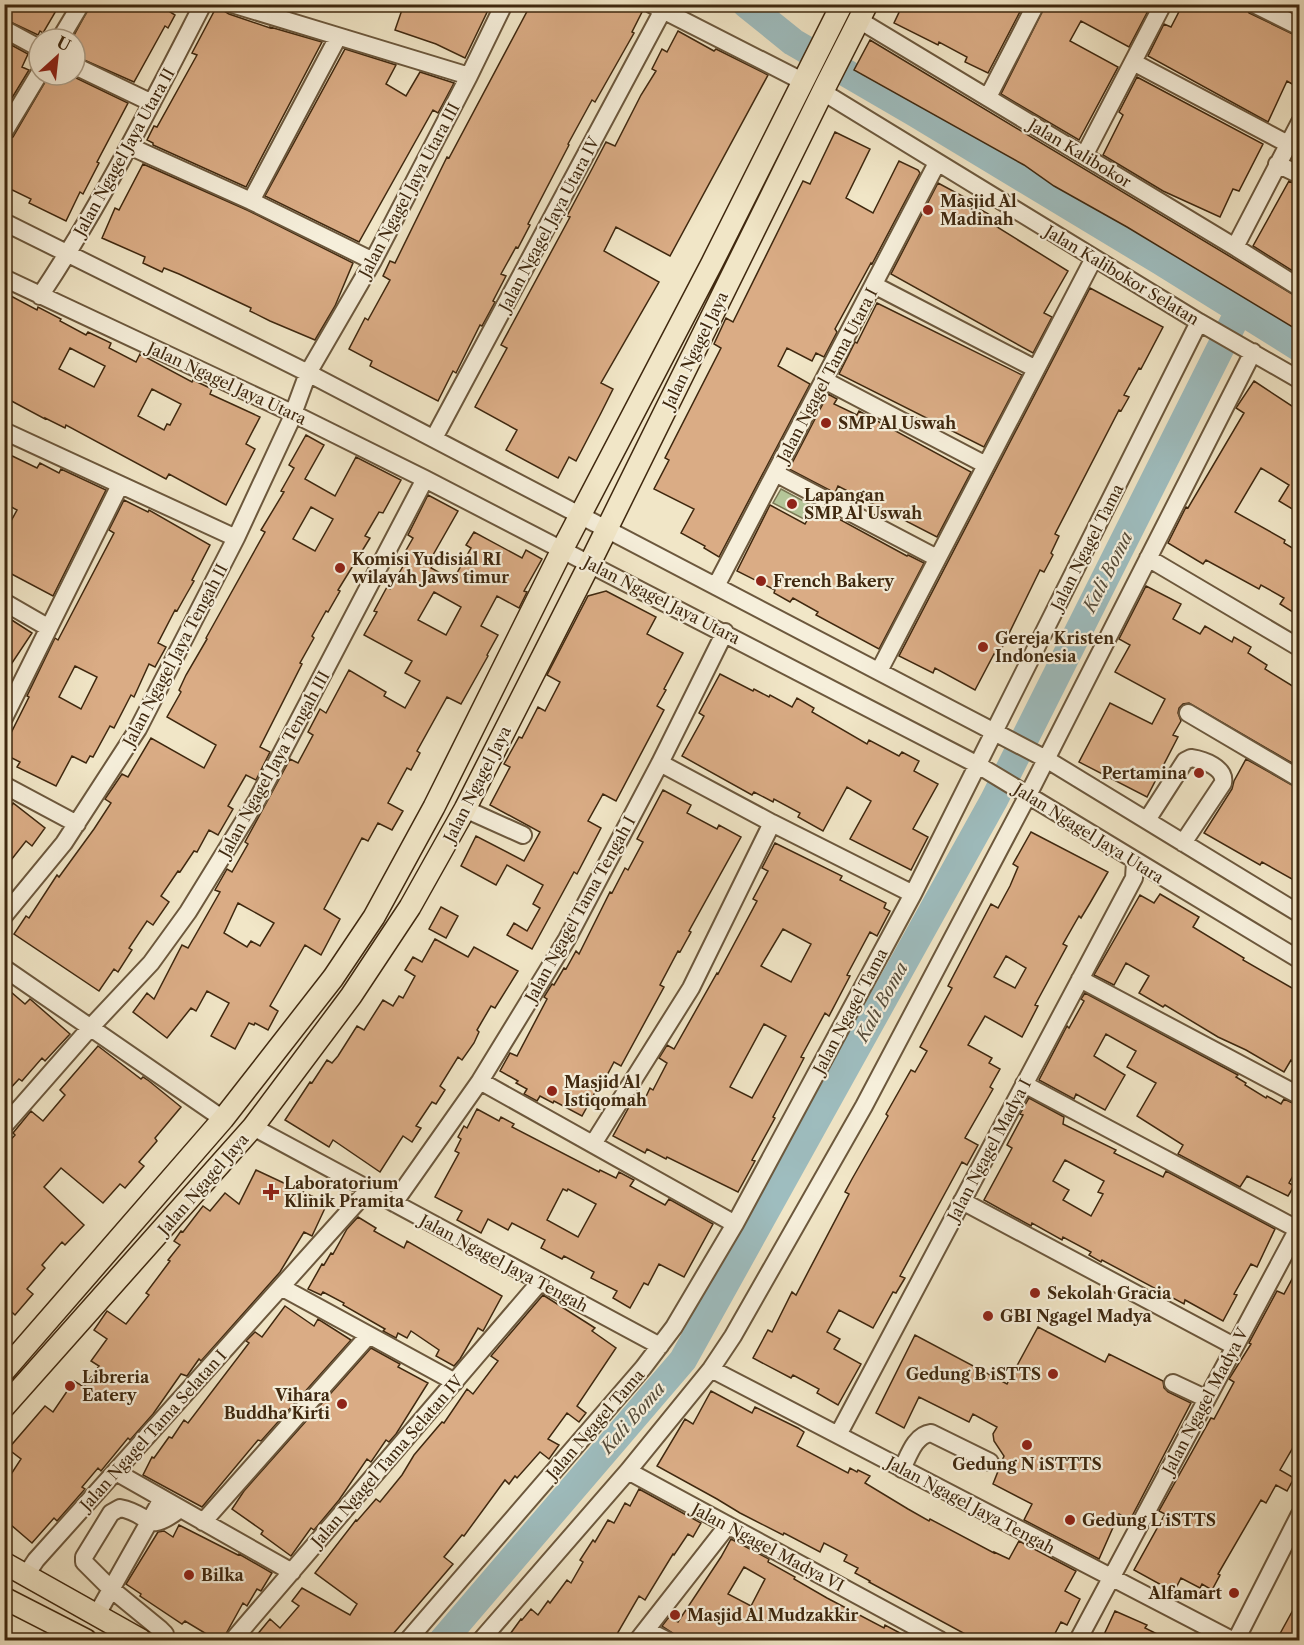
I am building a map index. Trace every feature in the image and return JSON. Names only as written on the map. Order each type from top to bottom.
[{"type":"main road","points":[[815,82],[838,6]]},
{"type":"main road","points":[[815,82],[846,45],[863,12]]},
{"type":"main road","name":"Jalan Ngagel Jaya","points":[[4,1371],[223,1119],[333,978],[362,936],[401,870],[580,516],[815,82]]},
{"type":"main road","name":"Jalan Ngagel Jaya","points":[[4,1407],[253,1127],[358,986],[423,884],[465,809],[607,529],[815,82]]},
{"type":"main road","points":[[401,870],[423,884]]},
{"type":"main road","points":[[4,1563],[141,1641]]},
{"type":"main road","points":[[4,1598],[86,1641]]},
{"type":"street","points":[[67,27],[81,4]]},
{"type":"street","name":"Jalan Ngagel Jaya Utara II","points":[[40,296],[69,253],[129,146],[203,4]]},
{"type":"street","points":[[232,4],[469,76]]},
{"type":"street","name":"Jalan Ngagel Jaya Utara III","points":[[308,373],[373,261],[504,4]]},
{"type":"street","points":[[988,98],[1036,4]]},
{"type":"street","points":[[1084,156],[1163,4]]},
{"type":"street","points":[[1254,4],[1299,27]]},
{"type":"street","name":"Jalan Kalibokor Selatan","points":[[657,7],[815,82],[937,163],[1299,380]]},
{"type":"street","name":"Jalan Ngagel Jaya Utara IV","points":[[434,438],[657,7]]},
{"type":"street","name":"Jalan Kalibokor","points":[[863,12],[988,98],[1299,288]]},
{"type":"street","points":[[4,29],[27,41]]},
{"type":"street","points":[[251,201],[338,37]]},
{"type":"street","points":[[1133,62],[1288,144]]},
{"type":"street","points":[[87,72],[152,103]]},
{"type":"street","points":[[4,132],[31,87]]},
{"type":"street","points":[[1235,247],[1299,122]]},
{"type":"street","points":[[129,146],[251,201],[373,261]]},
{"type":"street","name":"Jalan Ngagel Tama Utara I","points":[[716,586],[937,163]]},
{"type":"street","points":[[1277,164],[1299,175]]},
{"type":"street","points":[[4,222],[308,373],[1001,735],[1147,820],[1299,914]]},
{"type":"street","points":[[879,671],[1094,258]]},
{"type":"street","name":"Jalan Ngagel Jaya Utara","points":[[4,278],[294,414],[725,632],[984,769],[1299,960]]},
{"type":"street","points":[[874,285],[1036,369]]},
{"type":"street","name":"Jalan Ngagel Tama","points":[[408,1641],[660,1346],[735,1224],[913,894],[984,769],[1204,325]]},
{"type":"street","points":[[481,1641],[628,1471],[711,1369],[733,1336],[864,1106],[1042,757],[1148,558],[1249,350]]},
{"type":"street","name":"Jalan Ngagel Jaya Tengah II","points":[[4,916],[77,824],[138,729],[236,538],[294,414],[308,373]]},
{"type":"street","points":[[824,380],[986,465]]},
{"type":"street","points":[[4,431],[236,538]]},
{"type":"street","points":[[775,473],[938,558]]},
{"type":"street","name":"Jalan Ngagel Jaya Tengah III","points":[[4,1126],[151,963],[188,912],[260,794],[425,479]]},
{"type":"street","points":[[4,718],[120,485]]},
{"type":"street","points":[[1148,558],[1299,648]]},
{"type":"street","points":[[4,602],[50,628]]},
{"type":"street","name":"Jalan Ngagel Tama Tengah I","points":[[394,1203],[480,1081],[571,932],[660,763],[725,632]]},
{"type":"street","points":[[1188,714],[1299,779]]},
{"type":"street","points":[[1147,820],[1185,761],[1191,758],[1203,760],[1221,772],[1224,777],[1223,783],[1183,843]]},
{"type":"street","points":[[660,763],[913,894]]},
{"type":"street","points":[[4,785],[77,824]]},
{"type":"street","points":[[465,809],[523,835]]},
{"type":"street","points":[[593,1144],[686,994],[772,823]]},
{"type":"street","name":"Jalan Ngagel Madya I","points":[[838,1435],[1134,878],[1135,862]]},
{"type":"street","points":[[4,968],[223,1119]]},
{"type":"street","points":[[1080,979],[1299,1096]]},
{"type":"street","points":[[480,1081],[735,1224]]},
{"type":"street","points":[[1024,1084],[1298,1227]]},
{"type":"street","name":"Jalan Ngagel Jaya Tengah","points":[[253,1127],[660,1346]]},
{"type":"street","name":"Jalan Ngagel Tama Selatan I","points":[[26,1575],[36,1560],[368,1190]]},
{"type":"street","points":[[962,1201],[1234,1346]]},
{"type":"street","name":"Jalan Ngagel Madya V","points":[[1078,1641],[1298,1227]]},
{"type":"street","name":"Jalan Ngagel Tama Selatan IV","points":[[233,1641],[540,1282]]},
{"type":"street","points":[[281,1287],[455,1382]]},
{"type":"street","points":[[203,1522],[369,1335]]},
{"type":"street","name":"Jalan Ngagel Jaya Tengah","points":[[711,1369],[1234,1641]]},
{"type":"street","points":[[1173,1383],[1206,1398]]},
{"type":"street","points":[[902,1469],[918,1438],[923,1434],[931,1433],[990,1462]]},
{"type":"street","name":"Jalan Ngagel Madya VI","points":[[628,1471],[940,1641]]},
{"type":"street","points":[[116,1472],[292,1572]]},
{"type":"street","points":[[96,1616],[162,1499]]},
{"type":"street","points":[[164,1641],[165,1634],[160,1629],[110,1588],[84,1562],[85,1552],[111,1513],[120,1508],[150,1522],[165,1520],[180,1509]]},
{"type":"street","points":[[1234,1641],[1299,1514]]},
{"type":"street","points":[[666,1641],[642,1635],[728,1526]]},
{"type":"green space","name":"Lapangan SMP Al Uswah","points":[[781,489],[811,505],[804,519],[773,503]]},
{"type":"building","points":[[10,4],[60,4],[47,27],[27,27],[27,30],[4,19],[4,13]]},
{"type":"building","points":[[91,4],[170,4],[167,10],[175,15],[168,28],[165,26],[134,82],[87,61],[87,27],[79,27]]},
{"type":"building","points":[[218,4],[222,4],[224,11],[229,14],[322,42],[246,187],[153,145],[147,140],[154,126],[157,127],[197,55],[192,53]]},
{"type":"building","points":[[404,4],[491,4],[465,58],[436,44],[395,30]]},
{"type":"building","points":[[531,4],[628,4],[642,12],[632,32],[634,33],[595,102],[592,100],[518,248],[516,247],[501,274],[506,276],[493,301],[495,302],[482,326],[480,325],[456,373],[453,371],[438,401],[370,366],[372,361],[349,349],[365,318],[368,320],[390,280],[383,276],[390,261],[395,263],[447,157],[449,158]]},
{"type":"building","points":[[903,4],[1024,4],[988,73],[965,62],[967,57],[939,42],[938,45],[894,23]]},
{"type":"building","points":[[1046,4],[1146,4],[1150,7],[1129,47],[1081,21],[1070,41],[1118,67],[1079,140],[1001,94]]},
{"type":"building","points":[[1183,4],[1244,4],[1249,13],[1299,37],[1299,69],[1292,84],[1287,81],[1268,122],[1148,56],[1164,24],[1171,27]]},
{"type":"building","points":[[678,31],[714,51],[716,49],[768,75],[670,256],[616,227],[604,251],[659,282],[601,383],[613,389],[601,413],[576,461],[569,457],[558,478],[506,450],[517,430],[475,407],[507,348],[501,345],[570,217],[567,216],[606,142],[615,146],[656,71],[652,69],[662,49],[667,52]]},
{"type":"building","points":[[870,40],[1299,298],[1299,331],[1127,227],[1054,186],[1024,165],[854,70]]},
{"type":"building","points":[[4,41],[27,53],[22,67],[27,69],[27,73],[4,111]]},
{"type":"building","points":[[345,49],[396,65],[386,84],[406,96],[420,72],[454,83],[438,113],[433,110],[359,242],[265,196]]},
{"type":"building","points":[[1137,77],[1263,144],[1239,191],[1233,189],[1220,217],[1163,191],[1103,155],[1123,115],[1119,112]]},
{"type":"building","points":[[87,83],[128,103],[83,194],[80,192],[66,221],[29,203],[31,199],[4,186],[4,142],[13,137],[42,87],[87,87]]},
{"type":"building","points":[[835,132],[870,149],[846,198],[873,213],[899,161],[920,173],[835,329],[837,332],[824,357],[816,353],[812,361],[787,348],[778,366],[810,384],[719,557],[704,548],[705,546],[681,533],[694,509],[654,489],[669,460],[665,458],[721,348],[714,344],[726,318],[733,322],[803,181],[810,184]]},
{"type":"building","points":[[143,164],[247,210],[353,263],[335,306],[315,340],[270,321],[250,311],[251,308],[179,274],[164,268],[162,272],[143,263],[145,257],[102,238],[115,208],[119,210]]},
{"type":"building","points":[[1289,181],[1299,186],[1299,275],[1253,246]]},
{"type":"building","points":[[938,183],[968,199],[967,202],[992,216],[989,222],[1068,271],[1044,313],[1052,317],[1033,353],[891,274]]},
{"type":"building","points":[[1090,288],[1163,327],[1141,369],[1139,368],[1124,395],[1129,397],[1121,411],[1119,410],[1055,534],[1059,536],[1051,553],[1053,555],[1044,572],[1040,570],[998,656],[994,654],[975,690],[935,668],[933,673],[899,656]]},
{"type":"building","points":[[4,295],[10,298],[11,296],[37,310],[38,307],[86,335],[88,332],[111,343],[109,348],[136,362],[140,354],[192,382],[193,380],[212,389],[210,394],[260,417],[246,444],[255,449],[226,505],[169,474],[166,479],[66,425],[65,428],[45,419],[4,397]],"holes":[[[70,348],[105,366],[94,387],[59,369]],[[152,389],[181,404],[170,425],[167,424],[164,430],[138,416]]]},
{"type":"building","points":[[877,303],[1022,375],[984,447],[839,374]]},
{"type":"building","points":[[1254,381],[1298,410],[1294,416],[1299,420],[1299,513],[1279,501],[1289,485],[1261,468],[1235,512],[1285,540],[1284,543],[1299,552],[1299,616],[1280,604],[1284,598],[1261,585],[1259,589],[1206,560],[1203,564],[1168,543],[1186,507],[1188,508],[1244,413],[1236,408]]},
{"type":"building","points":[[828,394],[837,399],[834,404],[857,415],[859,411],[971,472],[937,537],[838,486],[835,493],[789,469]]},
{"type":"building","points":[[306,435],[324,445],[305,479],[335,496],[356,457],[401,480],[383,513],[379,512],[365,536],[370,538],[312,636],[314,638],[300,663],[302,664],[260,747],[270,752],[256,780],[246,775],[228,806],[233,809],[218,835],[209,830],[197,852],[194,851],[161,896],[169,902],[153,925],[147,921],[129,948],[132,950],[118,972],[114,969],[99,991],[14,934],[26,916],[29,918],[57,875],[59,877],[94,829],[111,803],[105,799],[122,774],[128,777],[151,738],[204,768],[216,745],[167,717],[181,692],[179,690],[186,675],[265,532],[261,530],[284,492],[281,491],[294,468],[289,465]],"holes":[[[311,507],[333,519],[315,551],[293,539]]]},
{"type":"building","points":[[4,452],[37,468],[40,463],[59,473],[61,469],[106,490],[53,596],[4,570],[4,534],[17,510],[4,503]]},
{"type":"building","points":[[428,495],[458,511],[433,555],[437,558],[431,568],[453,580],[471,548],[466,545],[474,532],[522,558],[526,550],[542,559],[524,591],[527,592],[519,608],[497,596],[481,626],[498,635],[488,656],[461,704],[447,697],[417,751],[420,753],[411,770],[407,768],[388,803],[403,811],[392,830],[378,823],[368,841],[362,838],[324,909],[340,919],[321,955],[305,945],[270,1006],[278,1011],[268,1030],[255,1023],[254,1025],[249,1023],[235,1049],[211,1036],[229,1003],[207,991],[196,1011],[191,1008],[167,1038],[133,1012],[147,993],[154,999],[182,945],[188,948],[220,892],[215,890],[227,869],[232,872],[248,844],[245,842],[290,759],[298,763],[313,735],[308,732],[320,709],[326,713],[349,670],[386,692],[384,696],[405,708],[420,681],[405,673],[412,661],[364,635],[387,587],[390,589],[406,561],[401,559],[413,538],[408,535]],"holes":[[[434,592],[461,607],[446,635],[418,620]],[[238,903],[274,923],[260,946],[251,941],[247,947],[224,933]]]},
{"type":"building","points":[[124,500],[148,512],[149,510],[210,545],[192,580],[194,581],[177,611],[175,610],[158,643],[166,647],[155,667],[149,664],[134,697],[131,695],[114,728],[110,726],[93,757],[90,756],[86,763],[72,756],[56,786],[17,767],[20,762],[4,754],[4,747],[55,638],[58,640],[114,533],[109,530]],"holes":[[[75,666],[97,677],[81,709],[59,697]]]},
{"type":"building","points":[[770,505],[805,524],[815,506],[924,563],[879,649],[816,615],[818,612],[793,598],[790,602],[774,593],[775,590],[737,571]]},
{"type":"building","points":[[1146,586],[1181,604],[1173,619],[1200,634],[1205,626],[1232,642],[1234,637],[1251,647],[1248,653],[1267,665],[1265,669],[1299,690],[1299,767],[1189,703],[1179,708],[1181,721],[1173,735],[1178,737],[1147,797],[1079,762],[1110,703],[1152,724],[1165,699],[1115,672],[1130,645],[1119,639]]},
{"type":"building","points":[[606,591],[656,617],[647,634],[683,653],[657,706],[664,710],[616,801],[603,794],[588,821],[601,828],[577,874],[574,872],[532,949],[507,935],[514,923],[527,931],[540,908],[533,904],[543,885],[507,865],[496,885],[461,866],[476,836],[524,861],[540,832],[490,805],[510,767],[504,764],[519,737],[522,738],[538,707],[545,711],[560,682],[547,675],[588,596]]},
{"type":"building","points":[[4,615],[32,633],[4,675]]},
{"type":"building","points":[[720,674],[792,707],[797,698],[814,708],[812,712],[867,744],[869,740],[899,756],[902,752],[919,761],[914,771],[938,784],[913,829],[928,837],[911,870],[850,839],[871,801],[847,787],[823,831],[798,817],[800,813],[774,799],[773,802],[754,792],[752,795],[682,756],[704,716],[699,713]]},
{"type":"building","points":[[1246,759],[1299,789],[1299,883],[1262,862],[1260,865],[1204,833],[1232,789]]},
{"type":"building","points":[[663,790],[691,805],[687,813],[717,829],[719,825],[741,837],[660,985],[664,987],[621,1066],[614,1062],[582,1116],[554,1101],[553,1103],[540,1096],[537,1101],[524,1094],[527,1089],[500,1071],[510,1053],[517,1056],[547,999],[544,997],[564,968],[566,969],[576,951],[579,954],[610,892],[612,893],[625,868],[628,870],[643,842],[637,839]]},
{"type":"building","points":[[4,799],[12,805],[13,803],[45,828],[32,846],[26,841],[4,869]]},
{"type":"building","points":[[1031,832],[1108,872],[1063,944],[1067,946],[1035,1005],[1038,1006],[1022,1037],[985,1016],[968,1045],[992,1058],[989,1063],[1000,1069],[990,1087],[993,1089],[965,1138],[978,1145],[967,1165],[962,1162],[900,1276],[905,1278],[896,1293],[893,1292],[873,1328],[839,1310],[827,1332],[840,1339],[834,1349],[861,1364],[838,1405],[817,1393],[819,1389],[793,1375],[791,1378],[753,1358],[768,1330],[772,1332],[792,1292],[796,1295],[849,1194],[845,1192],[888,1116],[886,1114],[911,1070],[915,1072],[927,1051],[920,1047],[952,988],[948,986],[991,904],[998,908],[1010,886],[1018,867],[1013,864]],"holes":[[[1006,956],[1026,968],[1015,988],[994,977]]]},
{"type":"building","points":[[775,843],[842,876],[840,880],[886,903],[884,908],[890,911],[877,936],[870,932],[847,975],[850,976],[829,1016],[825,1013],[801,1057],[804,1058],[738,1192],[667,1157],[666,1159],[647,1149],[645,1153],[613,1136],[634,1098],[643,1103],[650,1088],[653,1090],[667,1063],[659,1058],[667,1045],[674,1049],[718,974],[757,901],[753,899],[768,871],[762,868]],"holes":[[[783,929],[811,944],[791,982],[761,966]],[[764,1024],[786,1036],[752,1098],[730,1087]]]},
{"type":"building","points":[[1160,894],[1199,917],[1193,927],[1244,958],[1243,960],[1299,992],[1299,1064],[1291,1060],[1284,1072],[1218,1037],[1165,1005],[1163,1007],[1139,993],[1149,976],[1126,963],[1114,985],[1094,975],[1140,895],[1154,903]]},
{"type":"building","points":[[441,907],[458,916],[446,938],[429,929]]},
{"type":"building","points":[[435,939],[468,957],[474,947],[518,971],[495,1008],[491,1006],[477,1030],[479,1032],[474,1043],[462,1060],[458,1057],[440,1086],[445,1090],[436,1104],[432,1102],[416,1126],[421,1128],[412,1142],[403,1136],[380,1172],[333,1140],[329,1147],[285,1120],[310,1082],[312,1083],[327,1060],[332,1063],[338,1056],[357,1026],[364,1030],[383,1000],[393,1006],[399,996],[403,998],[415,976],[405,970],[413,957],[422,962]]},
{"type":"building","points":[[4,986],[25,1004],[30,999],[70,1034],[45,1061],[42,1058],[22,1081],[19,1079],[4,1095]]},
{"type":"building","points":[[1085,993],[1238,1075],[1236,1077],[1246,1083],[1245,1085],[1266,1098],[1267,1096],[1281,1104],[1284,1099],[1299,1106],[1299,1165],[1289,1183],[1294,1186],[1288,1196],[1247,1176],[1240,1187],[1178,1154],[1183,1145],[1137,1116],[1156,1083],[1127,1067],[1136,1051],[1106,1034],[1094,1056],[1125,1075],[1105,1110],[1076,1094],[1074,1099],[1039,1080],[1067,1026],[1069,1028],[1084,1001],[1081,999]]},
{"type":"building","points":[[98,1046],[141,1079],[143,1077],[149,1081],[181,1107],[155,1138],[157,1141],[139,1162],[144,1166],[125,1188],[120,1184],[103,1203],[61,1168],[44,1187],[84,1225],[65,1245],[62,1242],[42,1265],[45,1268],[27,1289],[33,1294],[15,1315],[4,1305],[4,1147],[31,1111],[43,1121],[65,1095],[60,1090]]},
{"type":"building","points":[[1029,1098],[1064,1117],[1063,1124],[1116,1150],[1114,1153],[1163,1177],[1166,1171],[1275,1229],[1257,1267],[1251,1264],[1234,1294],[1237,1295],[1223,1321],[1185,1300],[1184,1304],[1102,1260],[1101,1262],[1089,1255],[1091,1252],[1063,1237],[1062,1240],[1032,1223],[1031,1226],[984,1200],[1012,1148],[1007,1145],[1023,1115],[1020,1114]],"holes":[[[1065,1160],[1104,1181],[1098,1192],[1103,1194],[1091,1216],[1063,1200],[1069,1190],[1053,1181]]]},
{"type":"building","points":[[477,1109],[499,1121],[501,1117],[514,1124],[512,1127],[599,1172],[600,1170],[616,1178],[619,1172],[634,1180],[630,1186],[665,1205],[669,1199],[713,1224],[684,1277],[659,1264],[648,1285],[644,1283],[630,1308],[613,1298],[617,1291],[591,1278],[594,1272],[564,1256],[562,1259],[541,1248],[545,1240],[512,1223],[508,1230],[488,1219],[481,1233],[457,1220],[462,1211],[435,1197],[459,1153],[455,1151],[461,1139],[458,1137],[464,1126],[467,1128]],"holes":[[[563,1189],[567,1191],[568,1189],[596,1204],[578,1237],[547,1220]]]},
{"type":"building","points":[[256,1170],[318,1199],[317,1202],[326,1206],[312,1236],[304,1232],[280,1272],[201,1361],[199,1359],[187,1376],[181,1374],[153,1414],[130,1440],[128,1438],[101,1471],[98,1468],[82,1487],[85,1489],[57,1521],[54,1518],[32,1543],[4,1519],[4,1485],[21,1459],[8,1449],[45,1406],[53,1412],[74,1381],[84,1387],[99,1366],[91,1361],[107,1339],[94,1330],[107,1311],[126,1324],[149,1295],[146,1293],[180,1245],[174,1241],[181,1231],[183,1232],[203,1206],[210,1211],[225,1193],[239,1204]]},
{"type":"building","points":[[358,1217],[376,1228],[374,1231],[404,1248],[407,1241],[502,1296],[483,1331],[478,1328],[454,1366],[436,1356],[439,1350],[411,1331],[407,1338],[398,1333],[396,1338],[383,1331],[385,1329],[343,1305],[344,1303],[323,1292],[321,1295],[308,1289],[322,1264],[324,1265],[331,1253],[333,1254],[347,1229]]},
{"type":"building","points":[[1299,1266],[1299,1437],[1280,1470],[1294,1478],[1287,1491],[1276,1485],[1266,1503],[1261,1500],[1218,1574],[1220,1575],[1212,1590],[1202,1584],[1200,1588],[1181,1578],[1174,1592],[1134,1570],[1165,1514],[1159,1511],[1234,1382],[1229,1379],[1251,1344],[1249,1343],[1277,1291],[1284,1294]]},
{"type":"building","points":[[543,1295],[595,1328],[592,1331],[616,1348],[577,1406],[586,1413],[579,1422],[567,1413],[548,1439],[559,1445],[549,1459],[540,1452],[517,1478],[515,1476],[509,1484],[505,1480],[464,1536],[462,1535],[444,1557],[453,1564],[387,1641],[337,1641],[330,1635],[325,1641],[252,1641],[270,1619],[280,1628],[299,1606],[292,1601],[302,1588],[350,1615],[357,1604],[315,1573],[356,1520],[376,1499],[380,1502],[402,1475],[414,1455],[442,1422],[444,1423],[467,1389],[473,1394],[498,1361],[491,1356]]},
{"type":"building","points":[[285,1306],[314,1326],[318,1319],[351,1340],[261,1441],[258,1440],[202,1507],[143,1475],[152,1457],[154,1458],[169,1437],[172,1438],[184,1420],[188,1423],[249,1343],[246,1341],[255,1332],[262,1337]]},
{"type":"building","points":[[1038,1327],[1105,1362],[1109,1354],[1163,1381],[1164,1388],[1168,1392],[1191,1403],[1130,1520],[1119,1514],[1099,1559],[1024,1520],[1032,1504],[993,1484],[1004,1456],[994,1441],[993,1434],[997,1427],[973,1414],[969,1422],[919,1397],[904,1428],[876,1413],[915,1335],[1007,1384]]},
{"type":"building","points":[[371,1348],[400,1364],[398,1367],[428,1383],[396,1434],[389,1442],[386,1440],[371,1462],[367,1459],[339,1500],[314,1530],[311,1528],[291,1556],[261,1534],[263,1531],[232,1509],[244,1491]]},
{"type":"building","points":[[711,1391],[752,1413],[755,1407],[798,1428],[804,1432],[797,1446],[848,1473],[850,1468],[870,1476],[865,1483],[929,1521],[930,1519],[1009,1559],[1019,1541],[1076,1571],[1065,1591],[1080,1599],[1067,1625],[1061,1622],[1051,1641],[978,1641],[855,1573],[858,1568],[844,1561],[847,1555],[824,1543],[820,1552],[784,1533],[783,1535],[657,1466],[685,1419],[693,1424]]},
{"type":"building","points":[[639,1489],[701,1523],[693,1537],[688,1534],[673,1554],[645,1600],[639,1596],[613,1641],[505,1641],[531,1609],[538,1615],[567,1580],[571,1583],[583,1562],[580,1560],[593,1540],[595,1542],[608,1520],[614,1523],[625,1503],[630,1506]]},
{"type":"building","points":[[179,1525],[272,1573],[261,1591],[257,1589],[247,1606],[243,1603],[222,1641],[218,1641],[185,1621],[182,1624],[126,1584],[158,1532],[164,1531],[173,1537]]},
{"type":"building","points":[[731,1539],[769,1559],[768,1562],[827,1598],[884,1628],[885,1625],[915,1641],[677,1641],[674,1634],[662,1626],[669,1617],[678,1622]],"holes":[[[744,1567],[765,1579],[751,1606],[728,1594]]]},
{"type":"building","points":[[1299,1599],[1299,1641],[1276,1641]]},
{"type":"building","points":[[1115,1611],[1147,1625],[1145,1628],[1171,1641],[1101,1641]]},
{"type":"waterway","points":[[746,4],[793,42],[1162,262],[1300,348]]},
{"type":"waterway","name":"Kali Boma","points":[[443,1640],[683,1360],[994,800],[1239,311]]},
{"type":"place","name":"Masjid Al Madinah","points":[[928,210]]},
{"type":"place","name":"SMP Al Uswah","points":[[826,423]]},
{"type":"place","name":"Lapangan SMP Al Uswah","points":[[792,504]]},
{"type":"place","name":"Komisi Yudisial RI wilayah Jaws timur","points":[[340,568]]},
{"type":"place","name":"French Bakery","points":[[761,581]]},
{"type":"place","name":"Gereja Kristen Indonesia","points":[[983,647]]},
{"type":"place","name":"Pertamina","points":[[1199,773]]},
{"type":"place","name":"Masjid Al Istiqomah","points":[[552,1091]]},
{"type":"place","name":"Laboratorium Klinik Pramita","points":[[271,1192]]},
{"type":"place","name":"Sekolah Gracia","points":[[1035,1293]]},
{"type":"place","name":"GBI Ngagel Madya","points":[[988,1316]]},
{"type":"place","name":"Gedung B iSTTS","points":[[1053,1374]]},
{"type":"place","name":"Libreria Eatery","points":[[70,1386]]},
{"type":"place","name":"Vihara Buddha Kirti","points":[[342,1404]]},
{"type":"place","name":"Gedung N iSTTTS","points":[[1027,1445]]},
{"type":"place","name":"Gedung L iSTTS","points":[[1070,1520]]},
{"type":"place","name":"Bilka","points":[[189,1575]]},
{"type":"place","name":"Alfamart","points":[[1234,1593]]},
{"type":"place","name":"Masjid Al Mudzakkir","points":[[675,1615]]}]
